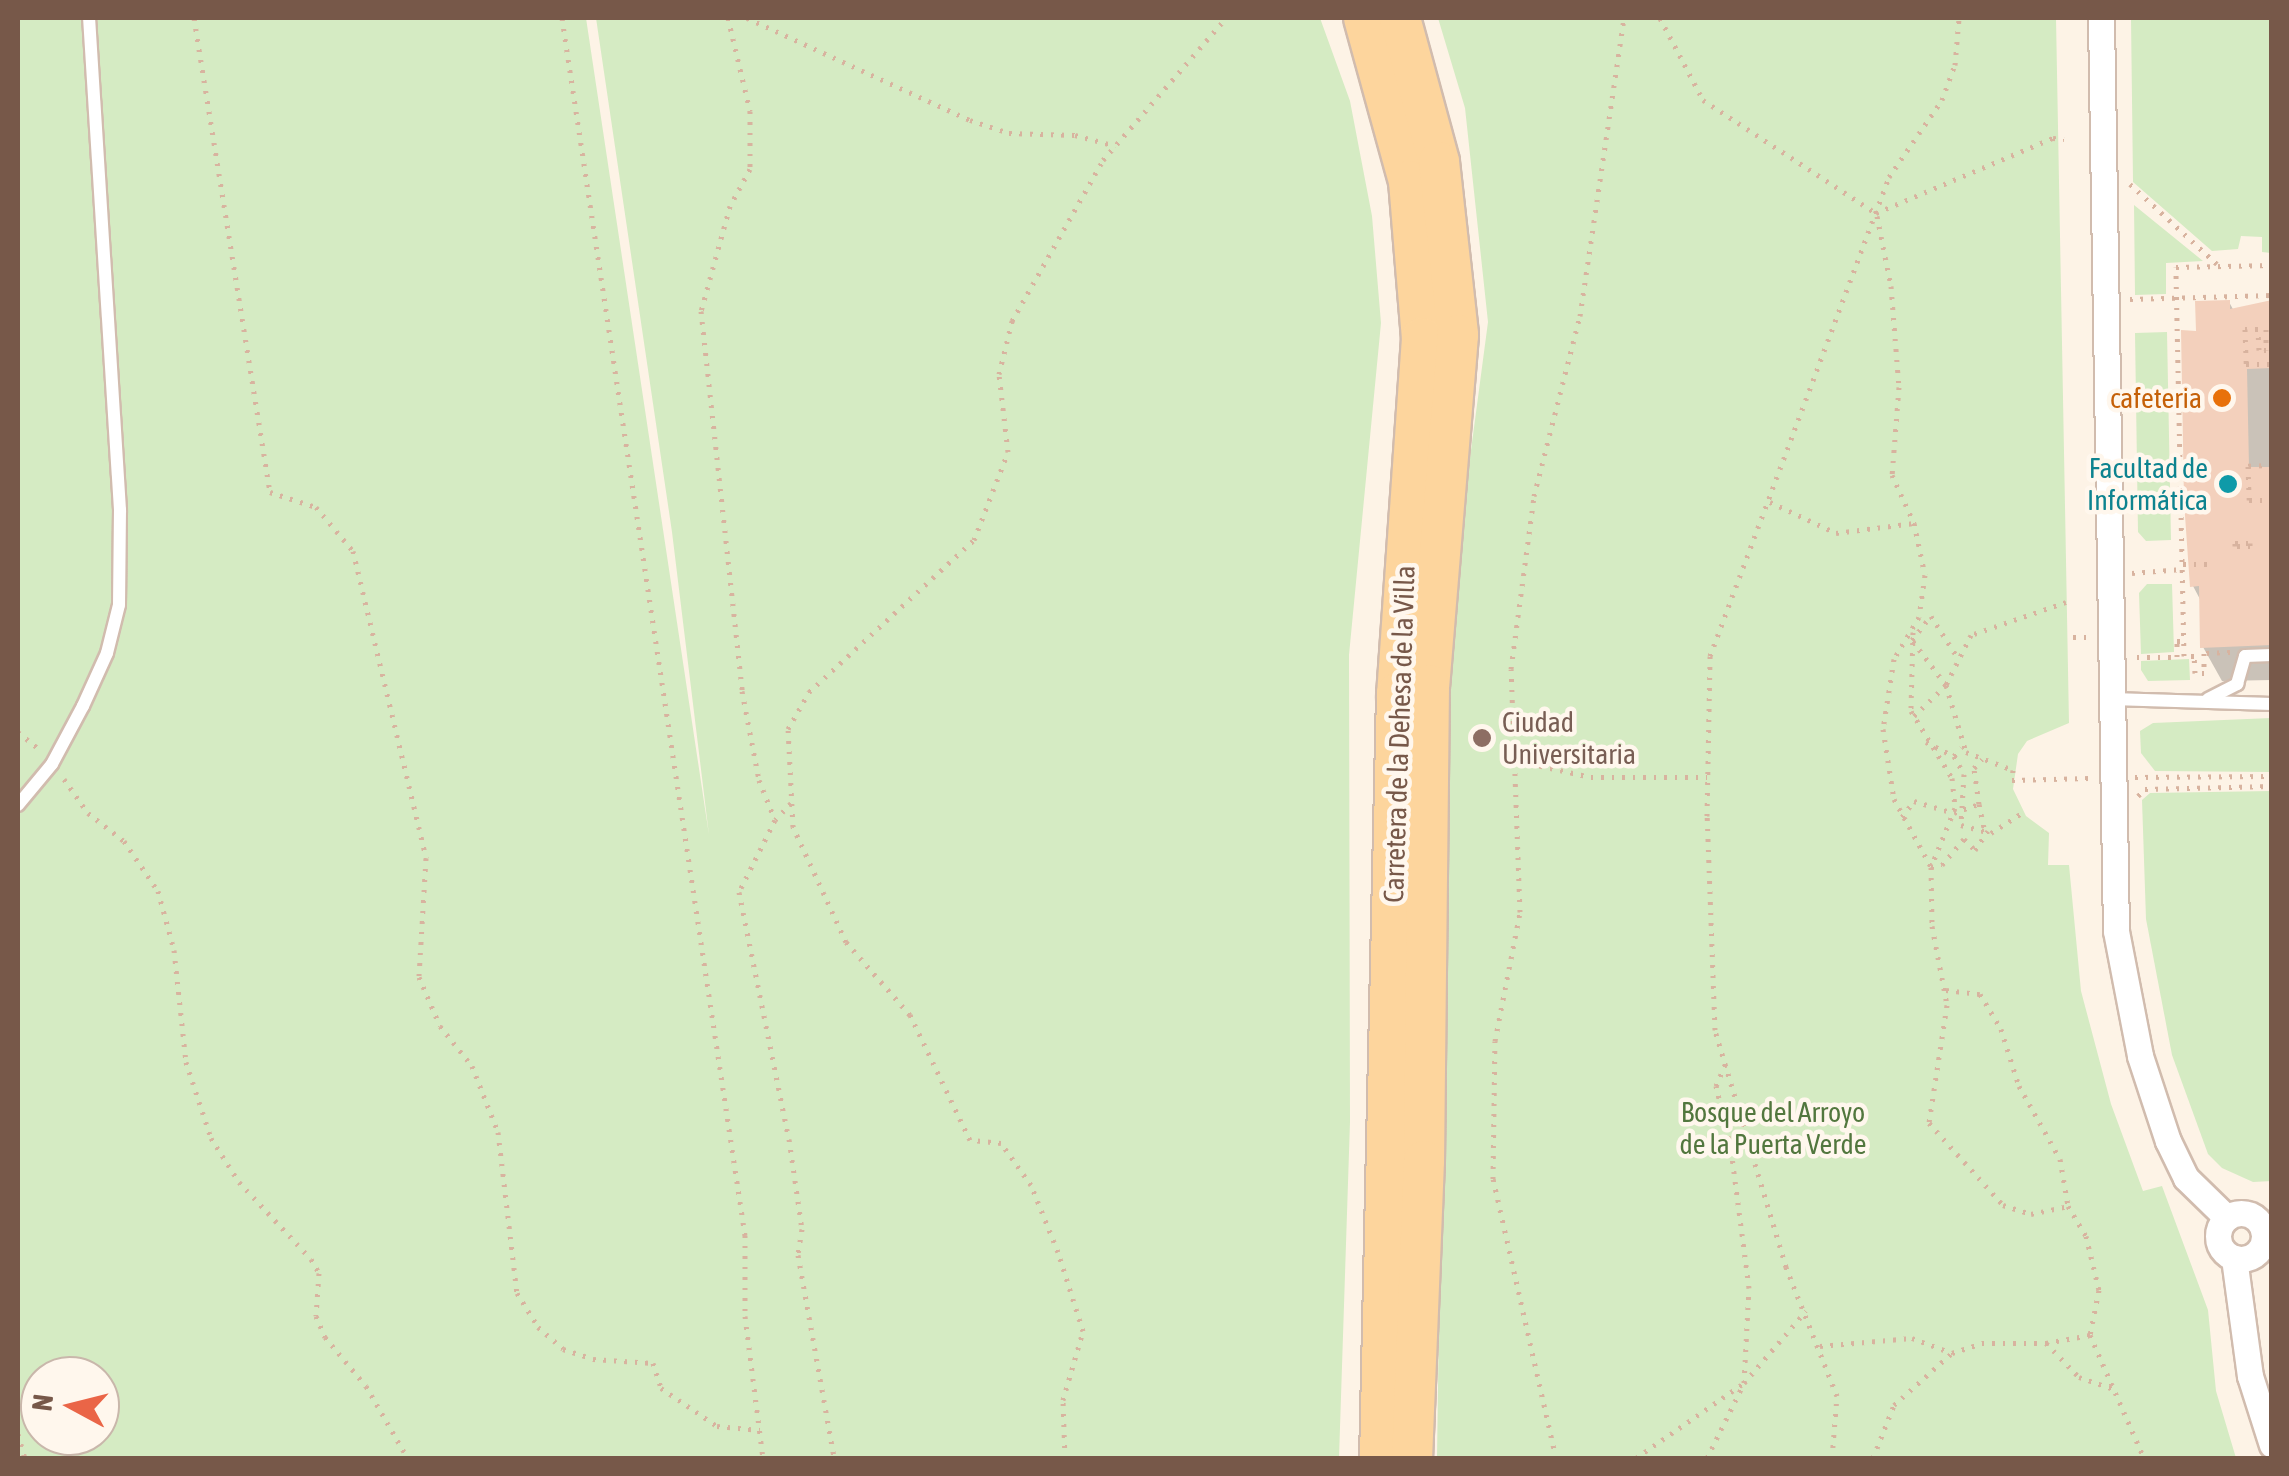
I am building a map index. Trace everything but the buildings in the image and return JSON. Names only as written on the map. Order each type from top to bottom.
[{"type":"main road","name":"Carretera de la Dehesa de la Villa","points":[[1364,18],[1409,181],[1422,338],[1397,694],[1380,1458]]},
{"type":"main road","name":"Carretera de la Dehesa de la Villa","points":[[1400,18],[1438,162],[1458,334],[1429,685],[1424,1160],[1412,1458]]},
{"type":"street","points":[[2101,18],[2116,931],[2140,1056],[2175,1158],[2227,1218]]},
{"type":"street","points":[[2244,1256],[2263,1240],[2266,1220],[2240,1213],[2227,1218],[2218,1240],[2272,1275]]},
{"type":"street","points":[[2244,1256],[2250,1376],[2272,1445]]},
{"type":"lane","points":[[18,805],[52,764],[83,706],[107,654],[119,605],[120,510],[89,18]]},
{"type":"lane","points":[[2208,699],[2236,684],[2245,656],[2272,655]]},
{"type":"lane","points":[[2112,700],[2208,699],[2272,704]]},
{"type":"path","points":[[194,18],[270,492],[329,516],[353,551],[426,858],[419,977],[440,1026],[472,1066],[498,1132],[516,1293],[538,1327],[563,1349],[594,1359],[652,1363],[661,1388],[717,1426],[760,1430]]},
{"type":"path","points":[[562,18],[745,1234],[745,1316],[763,1458]]},
{"type":"path","points":[[728,18],[750,111],[750,169],[730,206],[700,312],[742,691],[759,780],[775,820]]},
{"type":"path","points":[[747,18],[970,120],[1009,133],[1074,136],[1116,146]]},
{"type":"path","points":[[1065,1458],[1062,1400],[1083,1331],[1030,1186],[1001,1144],[970,1140],[910,1015],[846,942],[800,849],[791,803],[788,728],[809,692],[974,540],[1008,452],[999,374],[1012,321],[1066,219],[1116,146],[1226,18]]},
{"type":"path","points":[[1556,1458],[1493,1178],[1495,1041],[1520,912],[1509,759],[1510,670],[1534,496],[1580,316],[1624,18]]},
{"type":"path","points":[[1660,18],[1703,100],[1876,213],[1892,286],[1899,387],[1892,475],[1914,523],[1926,575],[1913,628],[1914,716],[1926,742],[1952,778],[1964,839],[1975,850],[1986,830],[2023,812]]},
{"type":"path","points":[[1832,1458],[1837,1396],[1786,1268],[1715,1030],[1707,777],[1710,656],[1876,213],[1904,151],[1942,100],[1955,65],[1959,18]]},
{"type":"path","points":[[1876,213],[2054,138],[2064,139]]},
{"type":"path","points":[[2125,177],[2219,266]]},
{"type":"path","points":[[2245,656],[2204,653],[2204,673],[2194,673],[2184,641],[2176,267],[2272,265]]},
{"type":"path","points":[[2127,299],[2272,295]]},
{"type":"path","points":[[2272,328],[2266,328],[2266,350],[2258,350],[2258,328],[2245,329],[2246,364],[2272,364]]},
{"type":"path","points":[[2272,465],[2248,466],[2249,500],[2272,500]]},
{"type":"path","points":[[1769,502],[1836,533],[1914,523]]},
{"type":"path","points":[[2129,573],[2208,564]]},
{"type":"path","points":[[1914,716],[1946,685],[1966,640],[1982,629],[2029,620],[2066,602]]},
{"type":"path","points":[[1912,640],[1931,616],[1958,658]]},
{"type":"path","points":[[1913,628],[1894,659],[1884,729],[1902,817],[1931,867]]},
{"type":"path","points":[[1912,640],[1946,685],[1961,748],[2013,770],[2012,780],[2272,776]]},
{"type":"path","points":[[2129,656],[2177,656],[2177,641],[2184,641]]},
{"type":"path","points":[[18,732],[40,750]]},
{"type":"path","points":[[1926,742],[1954,756],[1964,774],[1957,813],[1931,867],[1932,926],[1945,990],[1946,1042],[1928,1123],[2004,1205],[2031,1214],[2068,1206]]},
{"type":"path","points":[[1954,756],[1961,748]]},
{"type":"path","points":[[1509,759],[1591,777],[1707,777]]},
{"type":"path","points":[[1982,759],[1974,768],[1986,830]]},
{"type":"path","points":[[60,774],[88,813],[124,841],[158,891],[174,950],[186,1062],[211,1138],[239,1182],[311,1259],[319,1273],[316,1316],[325,1337],[366,1386],[407,1457]]},
{"type":"path","points":[[2133,802],[2145,788],[2272,786]]},
{"type":"path","points":[[1902,817],[1914,801],[1957,813],[1979,804]]},
{"type":"path","points":[[791,803],[775,820],[739,892],[789,1139],[802,1229],[798,1255],[834,1458]]},
{"type":"path","points":[[1961,825],[1986,830]]},
{"type":"path","points":[[1931,867],[1942,865],[1964,839]]},
{"type":"path","points":[[1945,990],[1980,994],[2002,1029],[2019,1086],[2060,1160],[2068,1206],[2086,1236],[2098,1290],[2090,1335],[2144,1458]]},
{"type":"path","points":[[1708,1458],[1744,1383],[1749,1288],[1732,1149],[1716,1086],[1726,1063]]},
{"type":"path","points":[[1636,1458],[1744,1383],[1806,1312]]},
{"type":"path","points":[[1873,1458],[1894,1405],[1952,1353],[1982,1343],[2046,1343],[2090,1335]]},
{"type":"path","points":[[1820,1346],[1912,1338],[1952,1353]]},
{"type":"path","points":[[2046,1343],[2079,1378],[2114,1389]]},
{"type":"path","points":[[18,1434],[25,1458]]},
{"type":"green space","points":[[18,18],[586,18],[709,835],[672,532],[596,18],[1320,18],[1350,101],[1372,216],[1381,323],[1349,655],[1350,1122],[1339,1458],[18,1458]]},
{"type":"green space","name":"Bosque del Arroyo de la Puerta Verde","points":[[1438,18],[2056,18],[2069,723],[2027,741],[2018,754],[2013,789],[2026,816],[2049,833],[2048,865],[2069,865],[2081,991],[2111,1104],[2143,1191],[2162,1186],[2208,1310],[2216,1391],[2236,1458],[1437,1458],[1449,616],[1488,322],[1465,108]]},
{"type":"green space","points":[[2131,18],[2271,18],[2271,253],[2262,252],[2262,237],[2241,236],[2238,249],[2212,251],[2133,182]]},
{"type":"green space","points":[[2134,205],[2203,261],[2166,263],[2166,294],[2135,295]]},
{"type":"green space","points":[[2167,332],[2171,540],[2146,541],[2138,532],[2135,333]]},
{"type":"green space","points":[[2147,584],[2172,584],[2174,652],[2141,654],[2139,593]]},
{"type":"green space","points":[[2189,659],[2190,680],[2148,681],[2141,670],[2141,661]]},
{"type":"green space","points":[[2271,718],[2271,772],[2155,771],[2141,753],[2140,731],[2153,723]]},
{"type":"green space","points":[[2271,791],[2272,1181],[2253,1182],[2222,1168],[2208,1154],[2172,1055],[2146,919],[2142,800],[2150,793]]},
{"type":"place","name":"cafeteria","points":[[2222,398]]},
{"type":"place","name":"Facultad de Informática","points":[[2228,484]]},
{"type":"place","name":"Ciudad Universitaria","points":[[1482,738]]}]
